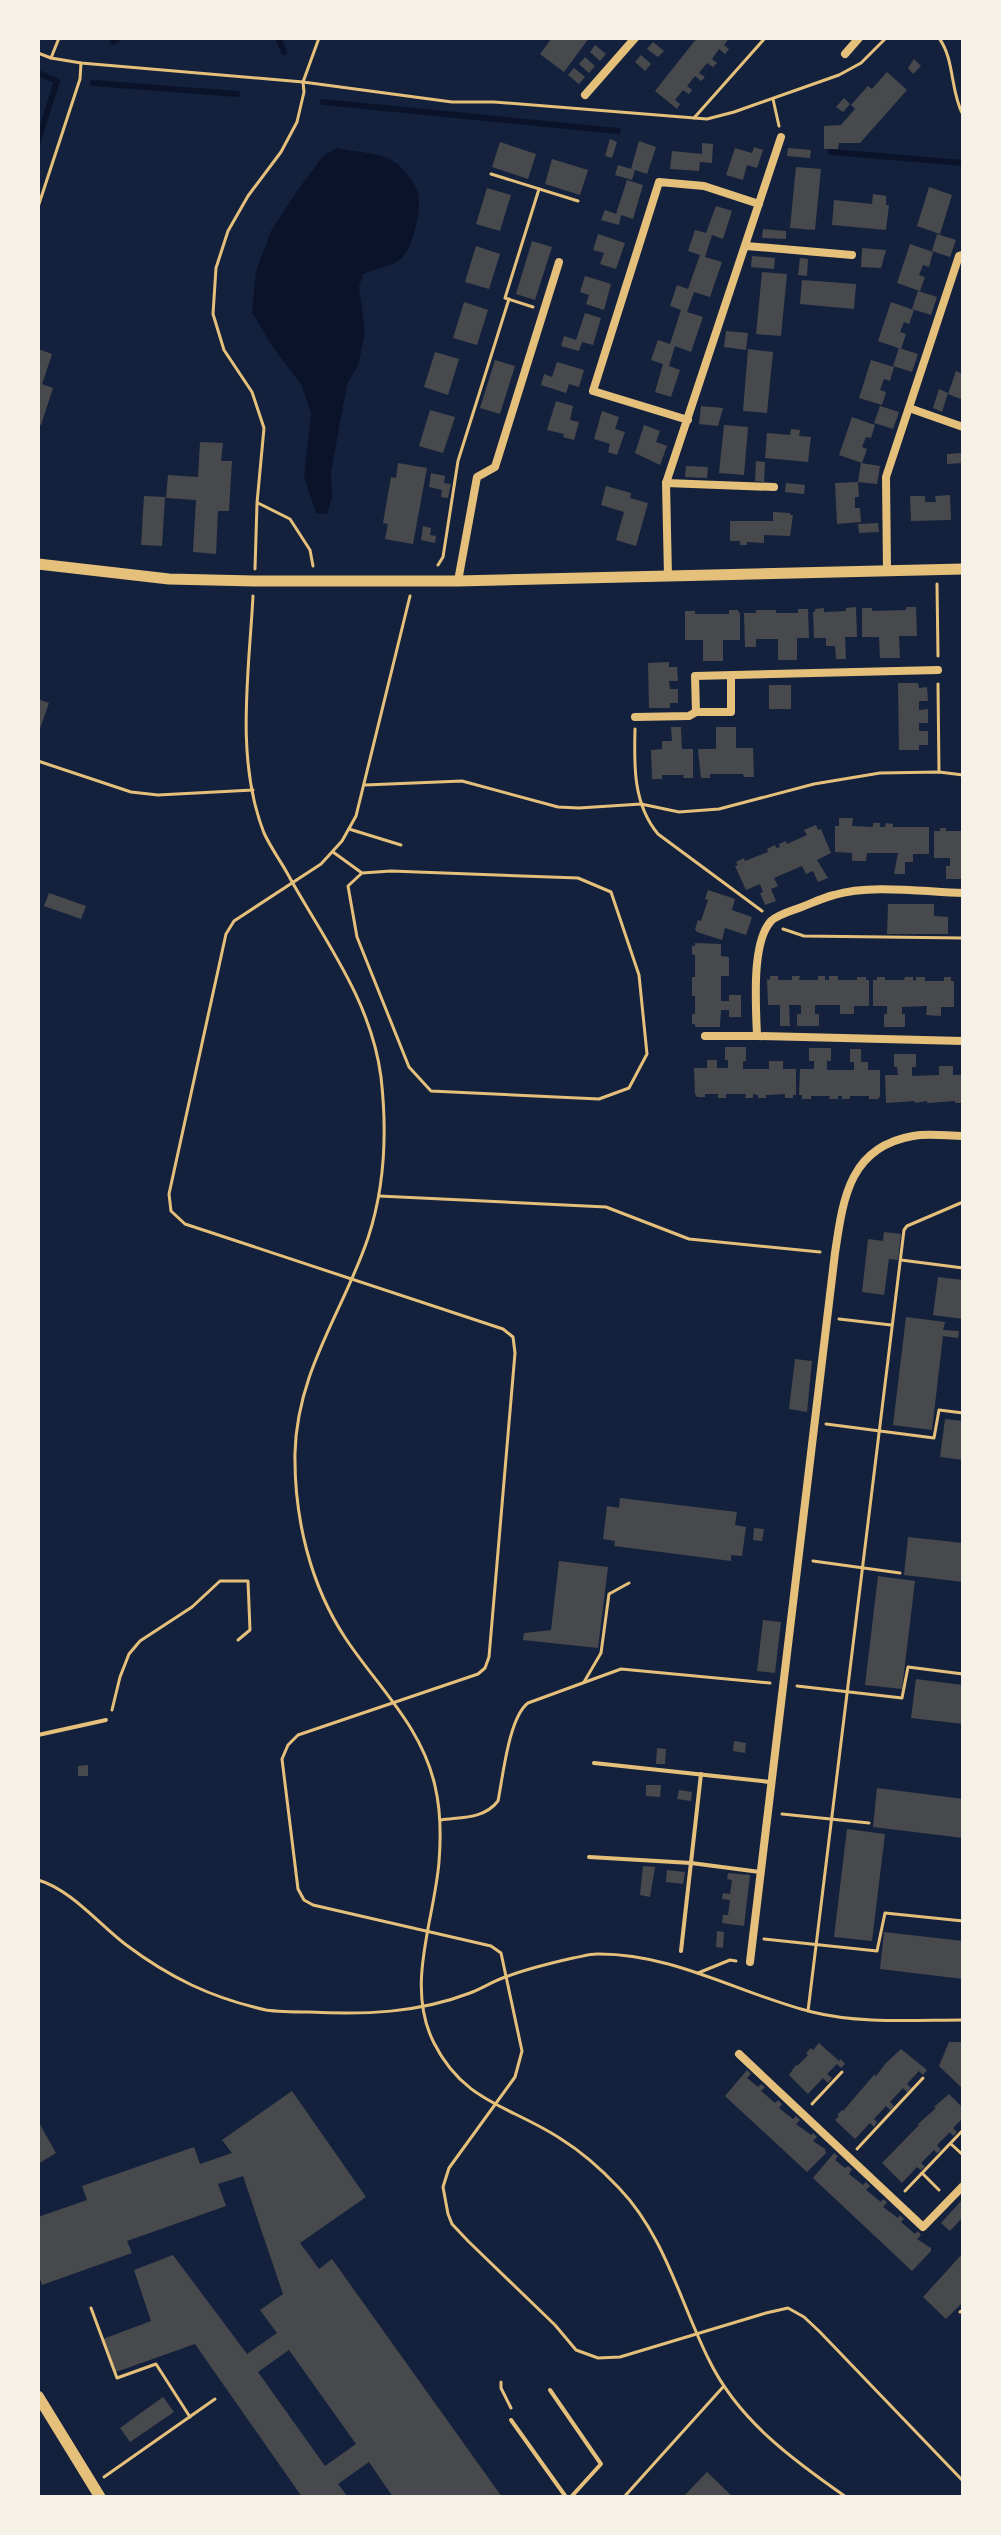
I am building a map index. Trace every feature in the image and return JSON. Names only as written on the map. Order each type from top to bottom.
[{"type":"street","points":[[585,95],[635,38]]},
{"type":"street","points":[[845,54],[859,38]]},
{"type":"street","points":[[668,576],[666,483],[781,137]]},
{"type":"street","points":[[688,420],[593,391],[659,182],[704,186],[759,204]]},
{"type":"street","points":[[746,246],[852,255]]},
{"type":"street","points":[[887,570],[886,477],[959,256],[963,255]]},
{"type":"street","points":[[458,581],[477,477],[495,467],[559,262]]},
{"type":"street","points":[[909,408],[963,427]]},
{"type":"street","points":[[666,483],[774,487]]},
{"type":"street","points":[[38,564],[169,579],[254,581],[458,581],[963,569]]},
{"type":"street","points":[[696,712],[695,676],[938,670]]},
{"type":"street","points":[[635,717],[731,712],[731,675]]},
{"type":"street","points":[[757,1036],[758,959],[764,935],[772,920],[846,892],[963,893]]},
{"type":"street","points":[[705,1036],[963,1041]]},
{"type":"street","points":[[750,1962],[835,1253],[848,1185],[860,1165],[873,1152],[893,1141],[916,1135],[963,1136]]},
{"type":"street","points":[[739,2054],[923,2227],[963,2186]]},
{"type":"street","points":[[38,2396],[100,2497]]},
{"type":"lane","points":[[38,1735],[106,1720]]},
{"type":"lane","points":[[594,1763],[770,1782]]},
{"type":"lane","points":[[681,1951],[701,1774]]},
{"type":"lane","points":[[589,1857],[691,1863],[760,1872]]},
{"type":"lane","points":[[511,2420],[568,2497],[601,2464],[550,2390]]},
{"type":"path","points":[[51,58],[59,38]]},
{"type":"path","points":[[319,38],[303,82],[304,92],[297,122],[281,152],[248,196],[228,231],[216,268],[213,314],[224,350],[252,392],[264,428],[257,503],[247,714],[253,790],[264,833],[336,955],[361,1004],[376,1050],[385,1131],[379,1196],[368,1237],[318,1350],[302,1398],[295,1450],[298,1502],[305,1541],[317,1585],[344,1636],[416,1734],[436,1788],[440,1820],[439,1864],[422,1969],[421,2008],[430,2036],[443,2060],[478,2096],[562,2139],[620,2189],[645,2219],[669,2264],[684,2306],[724,2386],[756,2427],[806,2469],[846,2497]]},
{"type":"path","points":[[694,118],[765,38]]},
{"type":"path","points":[[38,53],[81,63],[303,82],[452,102],[494,102],[694,118],[720,117],[839,75],[861,63],[886,38]]},
{"type":"path","points":[[939,38],[945,47],[956,99],[963,115]]},
{"type":"path","points":[[38,207],[80,79],[81,63]]},
{"type":"path","points":[[773,99],[781,137]]},
{"type":"path","points":[[491,174],[578,201]]},
{"type":"path","points":[[539,189],[505,298],[544,310]]},
{"type":"path","points":[[431,581],[443,557],[458,461],[509,299]]},
{"type":"path","points":[[257,503],[290,519],[310,550],[316,581]]},
{"type":"path","points":[[414,581],[356,816],[333,852],[321,864],[234,921],[226,934],[169,1194],[171,1211],[185,1224],[503,1329],[513,1337],[515,1353],[489,1657],[485,1668],[478,1674],[298,1735],[288,1745],[282,1759],[298,1889],[304,1900],[313,1905],[491,1946],[501,1953],[522,2051],[515,2077],[449,2168],[443,2187],[448,2214],[452,2224],[555,2325],[576,2350],[598,2358],[620,2357],[788,2308],[804,2317],[963,2481]]},
{"type":"path","points":[[635,717],[634,767],[641,804],[648,821],[658,834],[747,898],[783,930],[804,936],[963,938]]},
{"type":"path","points":[[38,761],[131,792],[158,795],[253,790]]},
{"type":"path","points":[[365,785],[462,781],[558,807],[641,804],[679,812],[719,809],[814,784],[880,773],[939,772],[963,775]]},
{"type":"path","points":[[349,829],[401,845]]},
{"type":"path","points":[[333,852],[362,873],[391,871],[578,878],[611,892],[639,975],[647,1054],[629,1088],[599,1099],[431,1091],[409,1067],[357,937],[348,886],[362,873]]},
{"type":"path","points":[[379,1196],[606,1207],[689,1239],[835,1253]]},
{"type":"path","points":[[808,2011],[904,1230],[963,1202]]},
{"type":"path","points":[[901,1260],[963,1268]]},
{"type":"path","points":[[827,1317],[891,1325]]},
{"type":"path","points":[[814,1422],[934,1438],[939,1410],[963,1413]]},
{"type":"path","points":[[797,1559],[900,1573]]},
{"type":"path","points":[[106,1720],[129,1654],[140,1641],[192,1607],[220,1581],[248,1581],[250,1630],[238,1640]]},
{"type":"path","points":[[584,1682],[601,1653],[609,1594],[629,1583]]},
{"type":"path","points":[[440,1820],[483,1814],[498,1801],[515,1721],[521,1708],[621,1669],[902,1698],[908,1667],[963,1674]]},
{"type":"path","points":[[766,1812],[869,1823]]},
{"type":"path","points":[[38,1880],[48,1883],[124,1944],[167,1972],[213,1996],[270,2010],[328,2013],[421,2008],[471,1993],[538,1965],[595,1954],[648,1959],[808,2011],[858,2019],[963,2020]]},
{"type":"path","points":[[753,1938],[877,1951],[885,1913],[963,1921]]},
{"type":"path","points":[[698,1973],[730,1960],[750,1962]]},
{"type":"path","points":[[802,2113],[842,2072]]},
{"type":"path","points":[[849,2157],[923,2078]]},
{"type":"path","points":[[896,2201],[963,2130]]},
{"type":"path","points":[[950,2143],[963,2155]]},
{"type":"path","points":[[922,2173],[939,2190]]},
{"type":"path","points":[[91,2308],[117,2378],[156,2364],[190,2417]]},
{"type":"path","points":[[501,2382],[511,2410],[511,2420]]},
{"type":"path","points":[[624,2497],[724,2386]]},
{"type":"path","points":[[92,2485],[215,2399]]},
{"type":"water","points":[[337,148],[375,154],[396,163],[415,185],[419,208],[406,253],[393,263],[363,274],[359,287],[365,331],[359,363],[347,385],[331,472],[332,497],[327,514],[316,513],[304,477],[311,413],[302,386],[272,346],[252,312],[256,271],[271,231],[323,156]]},
{"type":"building","points":[[552,38],[589,38],[564,72],[540,54]]},
{"type":"building","points":[[697,38],[729,38],[724,45],[729,49],[725,54],[719,49],[712,59],[717,63],[713,67],[707,63],[699,73],[705,77],[701,81],[695,76],[687,86],[692,90],[689,94],[683,90],[675,100],[680,104],[677,109],[655,91]]},
{"type":"building","points":[[653,42],[664,51],[658,57],[647,49]]},
{"type":"building","points":[[595,45],[606,54],[600,61],[590,52]]},
{"type":"building","points":[[641,55],[651,64],[645,71],[635,62]]},
{"type":"building","points":[[585,57],[595,66],[589,73],[579,64]]},
{"type":"building","points":[[914,59],[921,66],[913,74],[908,68]]},
{"type":"building","points":[[574,68],[585,77],[579,84],[568,75]]},
{"type":"building","points":[[887,72],[907,90],[860,143],[839,143],[838,149],[824,149],[824,126],[841,125],[855,109],[851,105],[868,86],[872,89]]},
{"type":"building","points":[[844,98],[850,104],[843,112],[836,107]]},
{"type":"building","points":[[610,139],[617,142],[612,158],[605,156]]},
{"type":"building","points":[[639,141],[656,147],[647,174],[635,170],[632,180],[615,175],[618,165],[631,169]]},
{"type":"building","points":[[500,142],[536,154],[528,179],[492,167]]},
{"type":"building","points":[[702,143],[713,144],[712,163],[700,162],[699,171],[670,169],[672,151],[702,154]]},
{"type":"building","points":[[754,147],[763,150],[757,168],[747,165],[743,180],[726,175],[735,148],[752,153]]},
{"type":"building","points":[[788,148],[811,150],[810,158],[787,156]]},
{"type":"building","points":[[552,159],[588,170],[580,195],[545,184]]},
{"type":"building","points":[[796,167],[821,169],[815,230],[790,228]]},
{"type":"building","points":[[627,180],[643,185],[633,219],[621,215],[619,225],[601,220],[605,210],[616,214]]},
{"type":"building","points":[[929,187],[952,195],[940,234],[917,226]]},
{"type":"building","points":[[487,188],[511,195],[500,231],[476,224]]},
{"type":"building","points":[[873,194],[886,196],[886,205],[889,205],[886,230],[832,225],[834,200],[872,204]]},
{"type":"building","points":[[716,206],[732,211],[723,239],[712,235],[705,257],[722,262],[710,297],[694,292],[687,312],[703,317],[691,352],[675,346],[669,366],[680,370],[671,397],[655,392],[663,364],[651,360],[658,340],[670,344],[681,310],[670,306],[677,285],[688,289],[700,255],[688,251],[695,230],[706,233]]},
{"type":"building","points":[[763,229],[786,231],[786,239],[762,238]]},
{"type":"building","points":[[598,234],[625,243],[616,269],[600,264],[604,253],[593,250]]},
{"type":"building","points":[[937,234],[956,240],[950,257],[932,251]]},
{"type":"building","points":[[532,241],[552,247],[535,300],[516,294]]},
{"type":"building","points":[[910,244],[933,252],[929,267],[923,265],[919,275],[925,277],[920,291],[897,283]]},
{"type":"building","points":[[476,246],[500,254],[489,289],[465,282]]},
{"type":"building","points":[[862,248],[886,250],[881,268],[861,267]]},
{"type":"building","points":[[752,256],[775,258],[774,269],[751,267]]},
{"type":"building","points":[[800,258],[808,259],[807,276],[798,275]]},
{"type":"building","points":[[762,272],[787,274],[781,336],[756,334]]},
{"type":"building","points":[[585,276],[611,284],[604,310],[586,304],[589,295],[580,292]]},
{"type":"building","points":[[802,280],[856,284],[854,309],[800,304]]},
{"type":"building","points":[[918,291],[937,297],[931,315],[912,309]]},
{"type":"building","points":[[464,302],[488,310],[477,345],[453,338]]},
{"type":"building","points":[[891,302],[914,310],[909,324],[904,322],[900,332],[906,334],[901,349],[878,341]]},
{"type":"building","points":[[585,313],[601,318],[593,345],[582,342],[579,351],[561,346],[564,336],[576,340]]},
{"type":"building","points":[[726,331],[748,333],[746,350],[724,347]]},
{"type":"building","points":[[899,348],[918,354],[912,372],[893,366]]},
{"type":"building","points":[[38,349],[52,354],[42,384],[53,388],[41,425],[38,424]]},
{"type":"building","points":[[748,349],[773,352],[767,413],[743,411]]},
{"type":"building","points":[[435,352],[459,359],[448,395],[424,387]]},
{"type":"building","points":[[495,360],[515,366],[500,414],[480,408]]},
{"type":"building","points":[[871,360],[894,367],[890,381],[884,379],[880,390],[886,392],[882,405],[859,398]]},
{"type":"building","points":[[557,362],[584,370],[579,387],[569,384],[566,393],[541,385],[544,374],[552,377]]},
{"type":"building","points":[[956,371],[963,374],[963,400],[948,394]]},
{"type":"building","points":[[939,389],[948,393],[942,412],[933,408]]},
{"type":"building","points":[[556,401],[573,406],[570,420],[579,422],[574,440],[547,430]]},
{"type":"building","points":[[701,406],[723,408],[718,426],[699,424]]},
{"type":"building","points":[[880,406],[899,412],[893,429],[874,423]]},
{"type":"building","points":[[430,410],[455,417],[443,453],[419,446]]},
{"type":"building","points":[[602,411],[619,417],[615,429],[625,432],[617,455],[608,452],[610,444],[594,439]]},
{"type":"building","points":[[852,417],[875,425],[871,438],[866,437],[862,447],[867,449],[862,463],[839,455]]},
{"type":"building","points":[[644,425],[660,431],[656,442],[667,446],[660,465],[635,453]]},
{"type":"building","points":[[724,425],[748,427],[744,475],[719,473]]},
{"type":"building","points":[[791,429],[800,430],[799,436],[811,437],[808,462],[765,458],[767,433],[790,435]]},
{"type":"building","points":[[200,442],[223,443],[221,461],[232,461],[229,511],[218,511],[216,554],[193,552],[196,500],[166,498],[168,475],[198,477]]},
{"type":"building","points":[[963,453],[963,463],[947,464],[947,454]]},
{"type":"building","points":[[756,461],[765,462],[764,482],[755,481]]},
{"type":"building","points":[[398,463],[427,468],[413,544],[385,539],[388,524],[383,523],[391,477],[396,478]]},
{"type":"building","points":[[861,463],[880,466],[877,484],[858,482]]},
{"type":"building","points":[[686,466],[708,467],[707,478],[685,477]]},
{"type":"building","points":[[431,473],[445,476],[444,483],[451,484],[448,498],[441,497],[442,490],[429,487]]},
{"type":"building","points":[[858,482],[859,497],[855,497],[855,508],[860,508],[861,522],[837,524],[835,483]]},
{"type":"building","points":[[786,483],[805,485],[804,494],[785,492]]},
{"type":"building","points":[[606,486],[631,493],[630,498],[648,503],[636,546],[616,540],[624,512],[601,505]]},
{"type":"building","points":[[950,495],[951,520],[911,521],[910,496],[925,496],[925,502],[936,502],[935,496]]},
{"type":"building","points":[[144,496],[165,497],[162,546],[141,545]]},
{"type":"building","points":[[773,512],[793,515],[790,536],[764,535],[764,543],[747,542],[747,545],[730,541],[730,521],[773,521]]},
{"type":"building","points":[[878,523],[879,532],[859,533],[858,524]]},
{"type":"building","points":[[423,526],[431,528],[430,535],[436,536],[435,543],[421,540]]},
{"type":"building","points":[[856,607],[857,637],[845,637],[846,659],[836,659],[835,646],[826,646],[826,638],[814,638],[813,612],[824,608],[824,612],[846,611],[846,608]]},
{"type":"building","points":[[906,607],[916,607],[917,636],[899,636],[900,658],[880,658],[879,637],[862,637],[862,608],[872,608],[872,611],[906,610]]},
{"type":"building","points":[[798,609],[808,609],[809,638],[797,638],[797,660],[778,660],[778,639],[756,639],[756,647],[745,647],[744,613],[776,610],[776,613],[798,613]]},
{"type":"building","points":[[729,610],[738,610],[740,614],[740,640],[723,640],[723,661],[703,661],[703,640],[685,640],[685,611],[729,614]]},
{"type":"building","points":[[669,662],[669,667],[677,667],[678,681],[669,681],[670,689],[678,689],[678,703],[670,703],[670,708],[649,708],[648,663]]},
{"type":"building","points":[[898,683],[918,683],[919,688],[927,687],[928,701],[919,701],[919,710],[928,709],[928,723],[919,723],[919,731],[928,731],[928,745],[919,745],[919,750],[899,750]]},
{"type":"building","points":[[769,685],[791,685],[791,709],[769,709]]},
{"type":"building","points":[[38,699],[49,703],[38,734]]},
{"type":"building","points":[[671,727],[681,727],[682,749],[693,749],[693,778],[662,775],[662,779],[652,779],[651,750],[662,749],[662,741],[672,741]]},
{"type":"building","points":[[716,727],[736,727],[736,748],[753,748],[754,777],[710,774],[710,778],[701,778],[698,749],[716,749]]},
{"type":"building","points":[[839,818],[853,818],[852,826],[873,827],[873,823],[880,823],[880,827],[885,827],[886,823],[893,824],[893,827],[929,827],[929,854],[913,854],[913,862],[905,862],[905,874],[894,874],[898,853],[867,853],[866,861],[852,861],[852,853],[835,852],[835,826],[839,826]]},
{"type":"building","points":[[816,825],[818,830],[821,829],[831,853],[817,860],[828,878],[818,882],[813,871],[806,874],[802,866],[774,878],[778,886],[771,889],[776,901],[765,905],[760,884],[746,890],[736,862],[807,835],[804,830]]},
{"type":"building","points":[[940,828],[963,831],[963,879],[946,879],[946,866],[950,866],[950,858],[934,858],[934,831],[940,831]]},
{"type":"building","points":[[708,890],[735,899],[732,910],[752,917],[746,935],[725,928],[722,940],[697,932],[695,929],[708,900],[705,899]]},
{"type":"building","points":[[49,893],[86,906],[81,919],[44,906]]},
{"type":"building","points":[[888,904],[934,904],[934,916],[948,917],[948,934],[887,934]]},
{"type":"building","points":[[695,943],[721,944],[721,956],[729,957],[729,976],[721,976],[721,1001],[729,1001],[729,995],[741,995],[741,1017],[729,1017],[729,1010],[721,1010],[720,1027],[695,1027],[692,1024],[692,1014],[695,1014],[692,977],[695,977],[695,955],[692,954],[692,946]]},
{"type":"building","points":[[770,976],[778,976],[778,980],[792,980],[792,976],[800,976],[799,980],[818,980],[818,976],[825,976],[825,980],[829,980],[829,976],[838,976],[838,980],[866,977],[869,980],[869,1006],[854,1006],[854,1014],[840,1014],[840,1005],[815,1005],[819,1026],[797,1026],[801,1005],[789,1005],[790,1026],[780,1026],[780,1005],[768,1005],[767,979],[770,980]]},
{"type":"building","points":[[877,977],[904,980],[905,977],[913,977],[916,981],[916,977],[925,977],[925,981],[944,981],[944,977],[951,977],[954,981],[954,1007],[941,1007],[941,1016],[926,1015],[927,1006],[902,1007],[905,1027],[884,1027],[887,1006],[873,1006],[873,980]]},
{"type":"building","points":[[725,1047],[746,1047],[743,1069],[769,1069],[769,1061],[783,1061],[783,1069],[796,1069],[796,1095],[793,1098],[785,1098],[785,1094],[766,1095],[766,1098],[753,1094],[753,1098],[745,1098],[746,1094],[726,1094],[726,1098],[718,1098],[718,1094],[697,1097],[694,1068],[707,1068],[707,1060],[717,1060],[717,1068],[728,1068]]},
{"type":"building","points":[[809,1048],[831,1048],[827,1070],[854,1070],[854,1062],[850,1062],[850,1049],[861,1049],[861,1062],[868,1062],[868,1070],[880,1070],[878,1099],[869,1099],[869,1096],[829,1099],[830,1096],[811,1096],[811,1099],[802,1099],[799,1095],[800,1069],[814,1069],[814,1061],[809,1061]]},
{"type":"building","points":[[894,1054],[916,1054],[912,1076],[939,1075],[939,1066],[953,1066],[953,1075],[963,1075],[962,1103],[886,1103],[885,1075],[898,1075],[897,1067],[894,1067]]},
{"type":"building","points":[[884,1232],[901,1234],[898,1260],[889,1259],[884,1295],[862,1292],[868,1239],[883,1241]]},
{"type":"building","points":[[938,1277],[963,1280],[963,1319],[933,1315]]},
{"type":"building","points":[[906,1317],[945,1322],[943,1330],[959,1331],[958,1338],[943,1336],[932,1430],[893,1425]]},
{"type":"building","points":[[795,1359],[812,1361],[807,1412],[789,1409]]},
{"type":"building","points":[[945,1419],[963,1421],[963,1460],[940,1457]]},
{"type":"building","points":[[620,1498],[737,1512],[735,1525],[746,1527],[742,1556],[731,1555],[731,1561],[614,1546],[615,1541],[603,1539],[607,1506],[619,1508]]},
{"type":"building","points":[[754,1528],[764,1529],[762,1541],[753,1540]]},
{"type":"building","points":[[908,1537],[963,1543],[963,1582],[904,1575]]},
{"type":"building","points":[[559,1561],[608,1567],[598,1648],[523,1640],[524,1633],[551,1630]]},
{"type":"building","points":[[878,1576],[915,1581],[902,1689],[865,1685]]},
{"type":"building","points":[[763,1620],[781,1622],[775,1673],[757,1671]]},
{"type":"building","points":[[916,1679],[963,1685],[963,1724],[911,1718]]},
{"type":"building","points":[[734,1741],[746,1743],[745,1753],[733,1751]]},
{"type":"building","points":[[657,1748],[666,1749],[665,1764],[656,1764]]},
{"type":"building","points":[[88,1765],[88,1776],[78,1776],[78,1766]]},
{"type":"building","points":[[646,1785],[661,1785],[660,1797],[646,1796]]},
{"type":"building","points":[[877,1788],[963,1799],[963,1838],[873,1827]]},
{"type":"building","points":[[679,1790],[692,1792],[691,1801],[677,1799]]},
{"type":"building","points":[[847,1829],[885,1834],[872,1941],[834,1937]]},
{"type":"building","points":[[643,1866],[655,1867],[650,1897],[640,1895]]},
{"type":"building","points":[[667,1870],[685,1872],[683,1884],[666,1882]]},
{"type":"building","points":[[728,1873],[750,1875],[744,1926],[722,1923],[723,1915],[728,1915],[730,1900],[722,1899],[723,1893],[730,1894],[732,1880],[727,1879]]},
{"type":"building","points":[[717,1931],[724,1932],[723,1948],[716,1947]]},
{"type":"building","points":[[884,1932],[963,1941],[963,1979],[880,1969]]},
{"type":"building","points":[[949,2042],[963,2042],[963,2089],[939,2066]]},
{"type":"building","points":[[819,2043],[845,2064],[841,2068],[837,2064],[827,2074],[832,2078],[828,2083],[823,2078],[808,2094],[789,2075],[808,2055],[806,2053]]},
{"type":"building","points":[[901,2049],[927,2070],[923,2075],[919,2071],[907,2084],[911,2088],[907,2092],[903,2088],[890,2102],[894,2106],[890,2110],[886,2106],[874,2119],[877,2122],[874,2127],[870,2123],[855,2139],[835,2120],[837,2115]]},
{"type":"building","points":[[747,2070],[751,2074],[747,2078],[758,2087],[761,2084],[765,2087],[761,2091],[775,2103],[778,2100],[782,2104],[779,2108],[793,2119],[796,2116],[800,2120],[796,2124],[811,2135],[813,2133],[817,2137],[813,2141],[825,2149],[826,2153],[807,2172],[725,2096]]},
{"type":"building","points":[[292,2091],[366,2197],[300,2243],[319,2269],[332,2259],[502,2497],[393,2497],[369,2462],[338,2484],[348,2497],[302,2497],[195,2344],[116,2372],[103,2339],[151,2321],[134,2270],[173,2255],[247,2354],[277,2333],[260,2310],[283,2294],[243,2176],[218,2184],[226,2206],[127,2241],[132,2253],[42,2285],[38,2274],[38,2217],[87,2200],[82,2186],[194,2147],[200,2164],[232,2153],[222,2140]],"holes":[[[289,2350],[356,2444],[325,2466],[258,2372]]]},
{"type":"building","points":[[949,2094],[963,2108],[963,2118],[953,2128],[957,2132],[953,2136],[950,2132],[937,2145],[941,2150],[937,2153],[934,2150],[921,2163],[925,2167],[921,2170],[917,2167],[902,2183],[882,2163]]},
{"type":"building","points":[[38,2121],[56,2153],[38,2164]]},
{"type":"building","points":[[834,2153],[838,2156],[835,2160],[852,2169],[849,2174],[863,2185],[866,2182],[870,2186],[866,2190],[881,2202],[883,2199],[887,2202],[883,2207],[898,2218],[900,2215],[904,2219],[901,2222],[915,2234],[918,2231],[921,2235],[917,2239],[931,2248],[912,2271],[813,2178]]},
{"type":"building","points":[[961,2201],[963,2217],[950,2231],[941,2223]]},
{"type":"building","points":[[963,2253],[963,2302],[946,2319],[923,2297]]},
{"type":"building","points":[[163,2397],[174,2412],[130,2442],[120,2428]]},
{"type":"building","points":[[707,2472],[733,2497],[683,2497]]},
{"type":"waterway","points":[[113,42],[119,38]]},
{"type":"waterway","points":[[278,38],[284,52]]},
{"type":"waterway","points":[[38,73],[57,81],[38,141]]},
{"type":"waterway","points":[[93,83],[237,94]]},
{"type":"waterway","points":[[323,102],[618,131]]},
{"type":"waterway","points":[[831,152],[963,163]]}]
